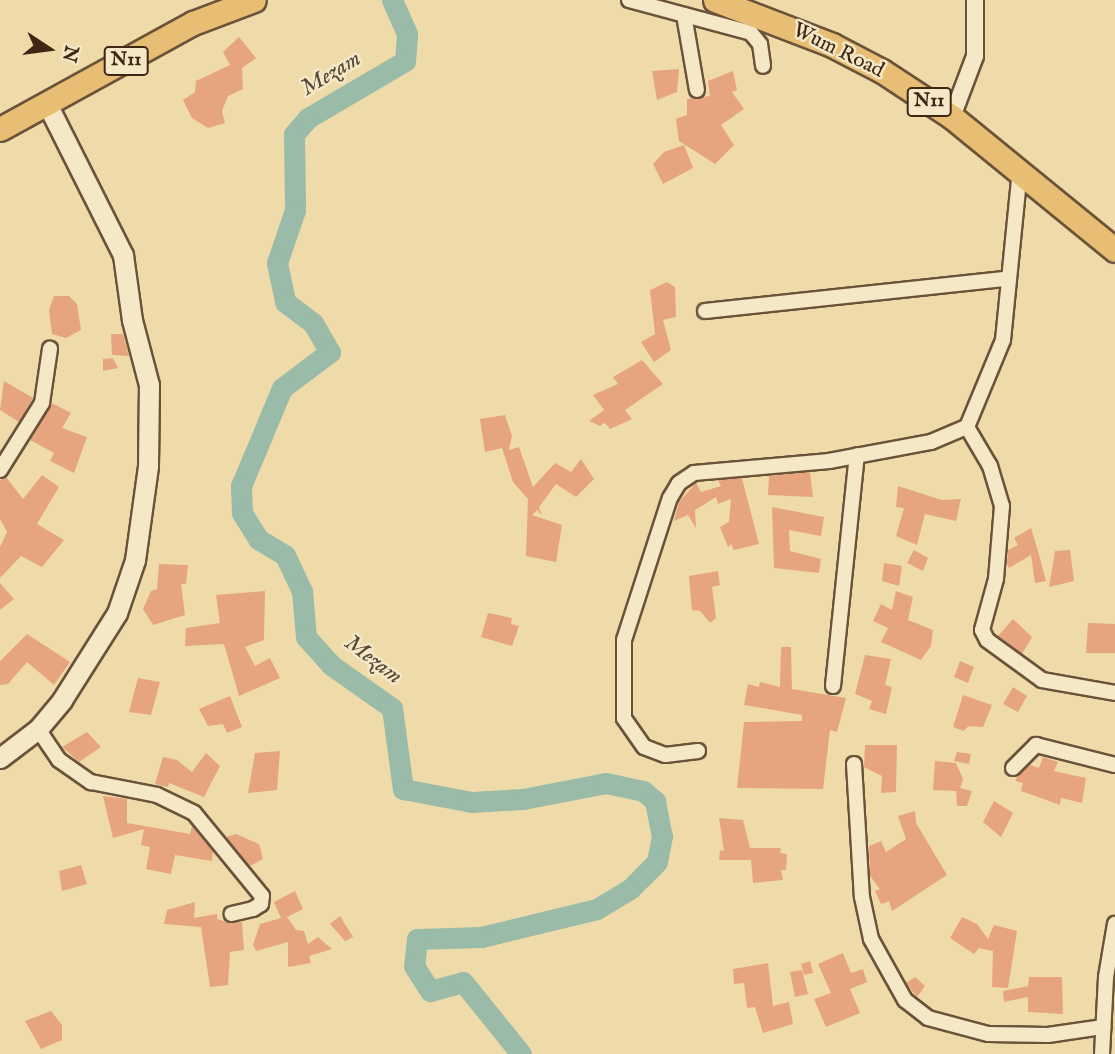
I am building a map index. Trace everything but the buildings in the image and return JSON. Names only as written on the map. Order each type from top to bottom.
[{"type":"highway","name":"N11","points":[[0,129],[48,106],[193,23],[254,0]]},
{"type":"highway","name":"Wum Road","points":[[715,0],[832,46],[882,71],[952,117],[1115,250]]},
{"type":"main road","points":[[0,758],[38,729],[91,660],[117,613],[130,573],[148,466],[149,385],[132,320],[123,255],[48,106]]},
{"type":"street","points":[[629,0],[751,33],[760,44],[763,66]]},
{"type":"street","points":[[952,117],[975,56],[975,0]]},
{"type":"street","points":[[684,15],[697,90]]},
{"type":"street","points":[[698,751],[665,755],[644,747],[624,718],[624,640],[670,498],[680,483],[694,473],[857,455],[932,442],[967,427],[1003,340],[1006,279],[1020,171]]},
{"type":"street","points":[[705,311],[1006,279]]},
{"type":"street","points":[[0,470],[42,403],[50,349]]},
{"type":"street","points":[[967,427],[990,466],[1002,506],[996,579],[982,630],[987,640],[1042,680],[1115,693]]},
{"type":"street","points":[[833,686],[857,455]]},
{"type":"street","points":[[38,729],[59,760],[90,782],[157,795],[194,813],[262,896],[253,909],[232,914]]},
{"type":"street","points":[[1013,768],[1036,745],[1115,765]]},
{"type":"street","points":[[854,764],[862,897],[871,939],[905,1000],[928,1018],[988,1034],[1048,1035],[1103,1027]]},
{"type":"street","points":[[1102,1054],[1115,924]]},
{"type":"waterway","name":"Mezam","points":[[392,0],[407,34],[405,61],[308,118],[294,134],[295,210],[277,263],[285,302],[313,323],[330,352],[282,388],[241,486],[242,513],[258,539],[285,555],[302,591],[306,637],[331,665],[392,708],[403,789],[472,802],[523,799],[606,783],[643,791],[655,801],[662,836],[657,862],[630,889],[597,909],[481,937],[417,939],[414,966],[430,991],[463,982],[521,1054]]}]
